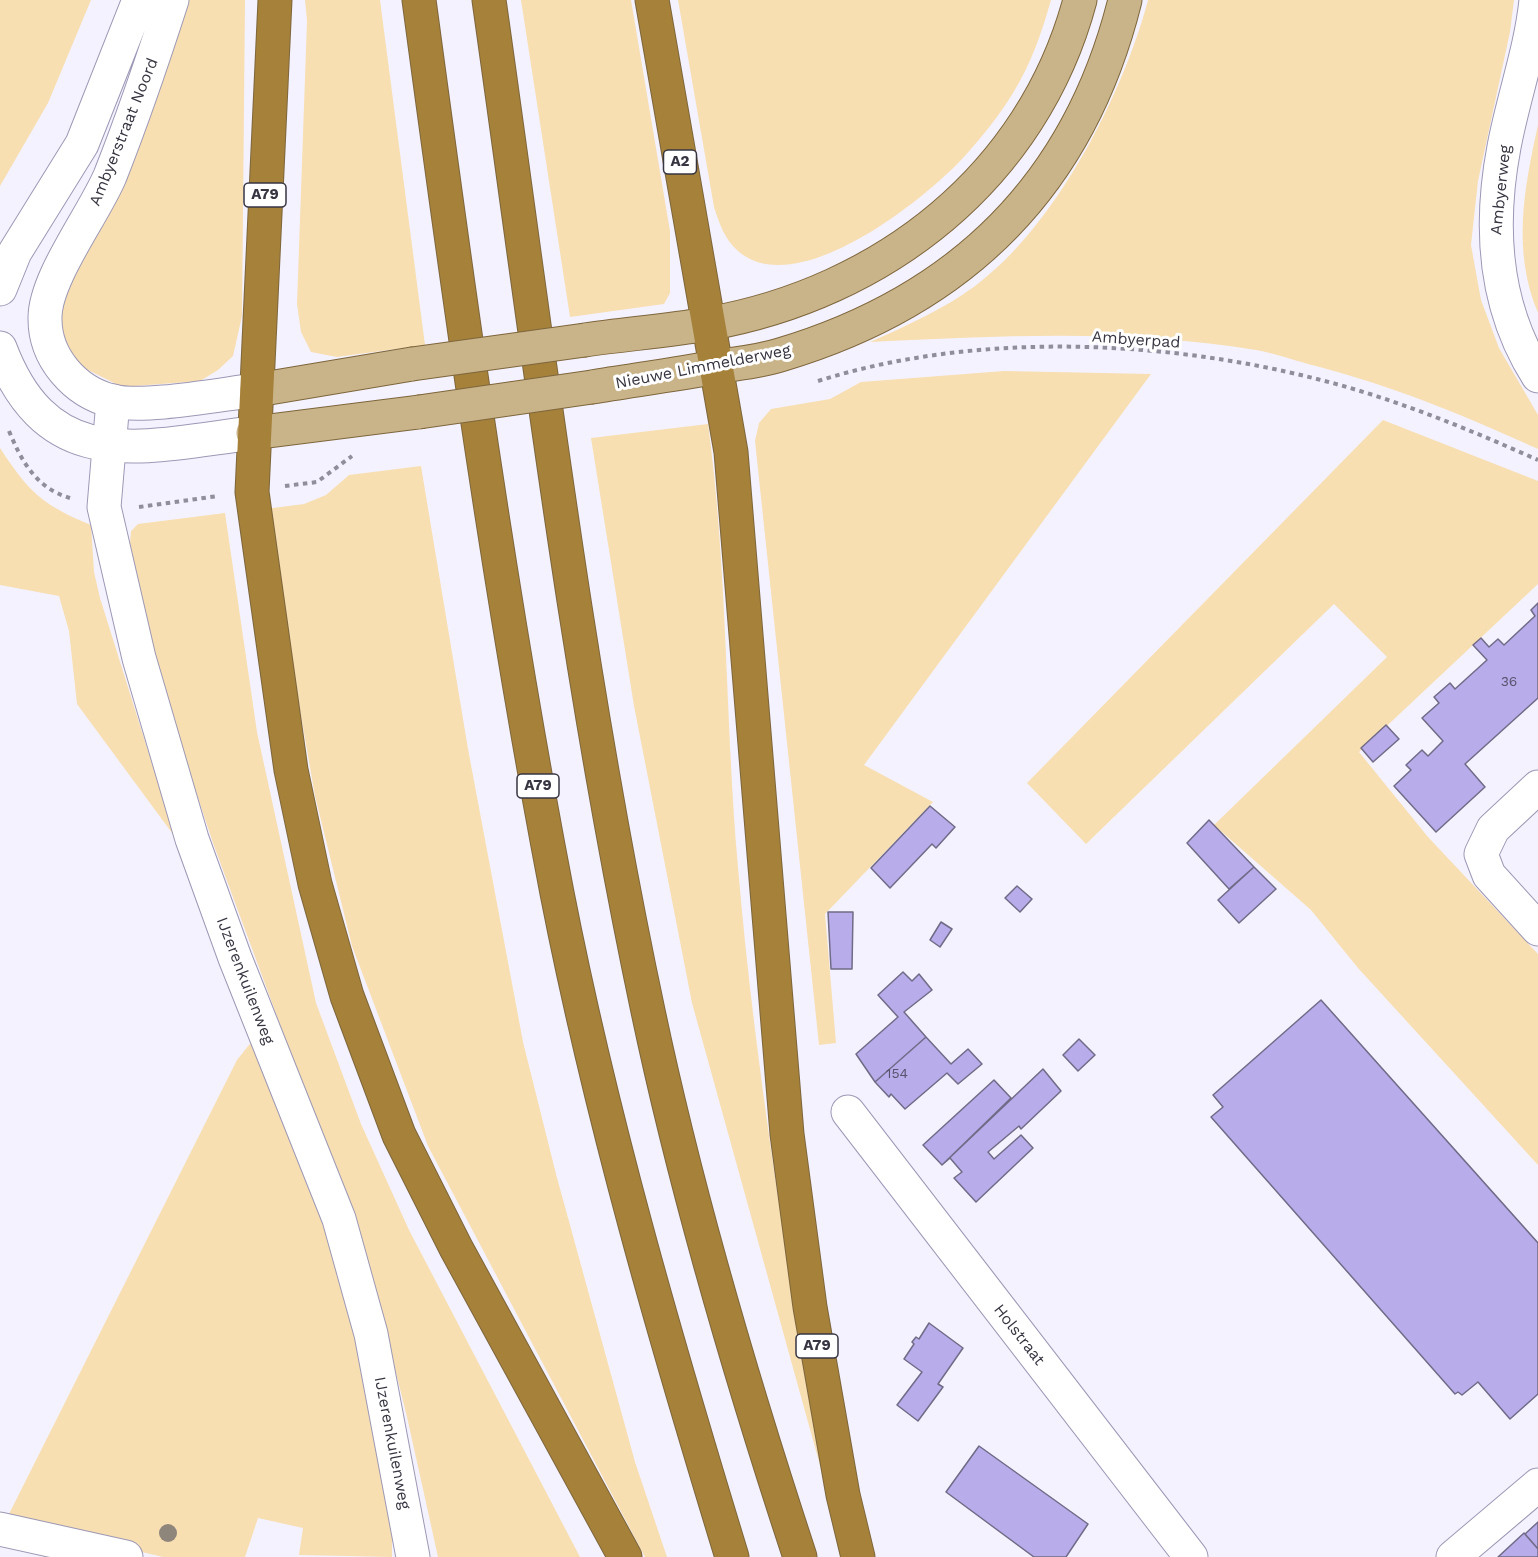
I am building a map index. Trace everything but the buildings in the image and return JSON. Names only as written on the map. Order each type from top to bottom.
[{"type":"highway","name":"A79","points":[[257,390],[275,0]]},
{"type":"highway","name":"A79","points":[[419,0],[478,419],[519,680],[558,895],[599,1083],[660,1322],[732,1557]]},
{"type":"highway","points":[[489,0],[582,659],[645,998],[702,1233],[756,1425],[800,1557]]},
{"type":"highway","name":"A2","points":[[652,0],[708,324]]},
{"type":"highway","points":[[708,324],[716,367]]},
{"type":"highway","name":"A79","points":[[716,367],[731,452],[787,1134],[812,1319],[843,1495],[858,1557]]},
{"type":"highway","points":[[257,390],[253,432],[252,492],[291,770],[315,884],[347,996],[399,1135],[456,1248],[625,1557]]},
{"type":"main road","points":[[257,390],[412,364],[708,324],[778,306],[853,278],[900,249],[955,206],[1013,144],[1034,111],[1065,49],[1080,0]]},
{"type":"main road","name":"Nieuwe Limmelderweg","points":[[253,432],[419,412],[716,367],[778,356],[836,336],[928,288],[957,269],[988,242],[1020,208],[1075,132],[1099,85],[1125,0]]},
{"type":"street","name":"Ambyerstraat Noord","points":[[0,289],[15,252],[82,144],[139,0]]},
{"type":"street","name":"Ambyerstraat Noord","points":[[172,0],[109,177],[50,289],[46,304],[46,332],[60,365],[77,385],[92,394],[113,401],[138,403],[257,390]]},
{"type":"street","name":"Ambyerweg","points":[[1536,0],[1503,155],[1496,255],[1515,333],[1538,375]]},
{"type":"street","points":[[0,348],[15,382],[40,413],[74,436],[110,446],[132,448],[253,432]]},
{"type":"street","name":"IJzerenkuilenweg","points":[[113,401],[104,507],[139,658],[192,839],[235,958],[339,1219],[371,1334],[413,1557]]},
{"type":"street","points":[[1538,787],[1493,829],[1481,854],[1490,875],[1538,929]]},
{"type":"street","name":"Holstraat","points":[[848,1112],[1191,1557]]},
{"type":"street","points":[[1454,1557],[1538,1485]]},
{"type":"street","points":[[0,1529],[126,1557]]},
{"type":"path","name":"Ambyerpad","points":[[807,384],[893,360],[958,351],[1050,348],[1115,350],[1194,357],[1316,379],[1382,398],[1482,435],[1538,460]]},
{"type":"path","points":[[4,423],[18,453],[39,481],[63,496],[104,507]]},
{"type":"shaded area","points":[[0,0],[91,0],[48,103],[0,186]]},
{"type":"shaded area","points":[[181,0],[245,0],[242,316],[233,356],[218,370],[200,381],[122,387],[82,367],[67,348],[59,324],[63,297]]},
{"type":"shaded area","points":[[305,0],[380,0],[425,345],[337,357],[311,352],[301,332],[297,304],[307,21]]},
{"type":"shaded area","points":[[521,0],[631,0],[670,231],[670,293],[664,304],[570,317]]},
{"type":"shaded area","points":[[678,0],[1051,0],[1035,48],[1019,82],[996,118],[963,158],[919,198],[890,220],[857,240],[824,255],[792,264],[763,263],[738,251],[729,242],[720,225],[714,207]]},
{"type":"shaded area","points":[[1148,0],[1514,0],[1510,32],[1478,181],[1471,245],[1481,300],[1499,348],[1538,415],[1538,449],[1453,412],[1397,391],[1339,372],[1256,350],[1208,343],[1112,337],[1015,336],[870,342],[910,324],[962,295],[1004,261],[1032,230],[1058,195],[1103,117],[1137,37]]},
{"type":"shaded area","points":[[1538,125],[1538,313],[1525,266],[1523,219],[1528,172]]},
{"type":"shaded area","points":[[1004,371],[1151,374],[864,765],[933,802],[825,914],[836,1043],[819,1045],[755,441],[759,423],[771,409],[830,399],[861,382]]},
{"type":"shaded area","points":[[1383,420],[1538,481],[1538,584],[1359,752],[1428,837],[1538,954],[1538,1165],[1358,968],[1311,910],[1214,825],[1387,657],[1334,604],[1086,844],[1027,783]]},
{"type":"shaded area","points":[[708,424],[723,590],[734,812],[745,943],[763,1094],[821,1469],[692,1003],[634,706],[591,438]]},
{"type":"shaded area","points":[[0,448],[19,475],[38,495],[60,511],[91,525],[94,572],[100,598],[175,837],[77,704],[69,631],[59,596],[0,585]]},
{"type":"shaded area","points":[[421,466],[468,749],[523,1042],[556,1174],[635,1462],[667,1557],[645,1557],[428,1146],[352,946],[315,796],[265,509],[304,504],[326,495],[349,475]]},
{"type":"shaded area","points":[[225,513],[257,732],[316,1003],[361,1124],[409,1230],[580,1557],[438,1557],[407,1417],[370,1268],[213,843],[157,674],[130,543],[131,531],[138,524]]},
{"type":"shaded area","points":[[253,1040],[342,1274],[374,1422],[392,1535],[392,1557],[299,1555],[303,1528],[258,1518],[245,1557],[163,1557],[6,1520],[237,1060]]}]
